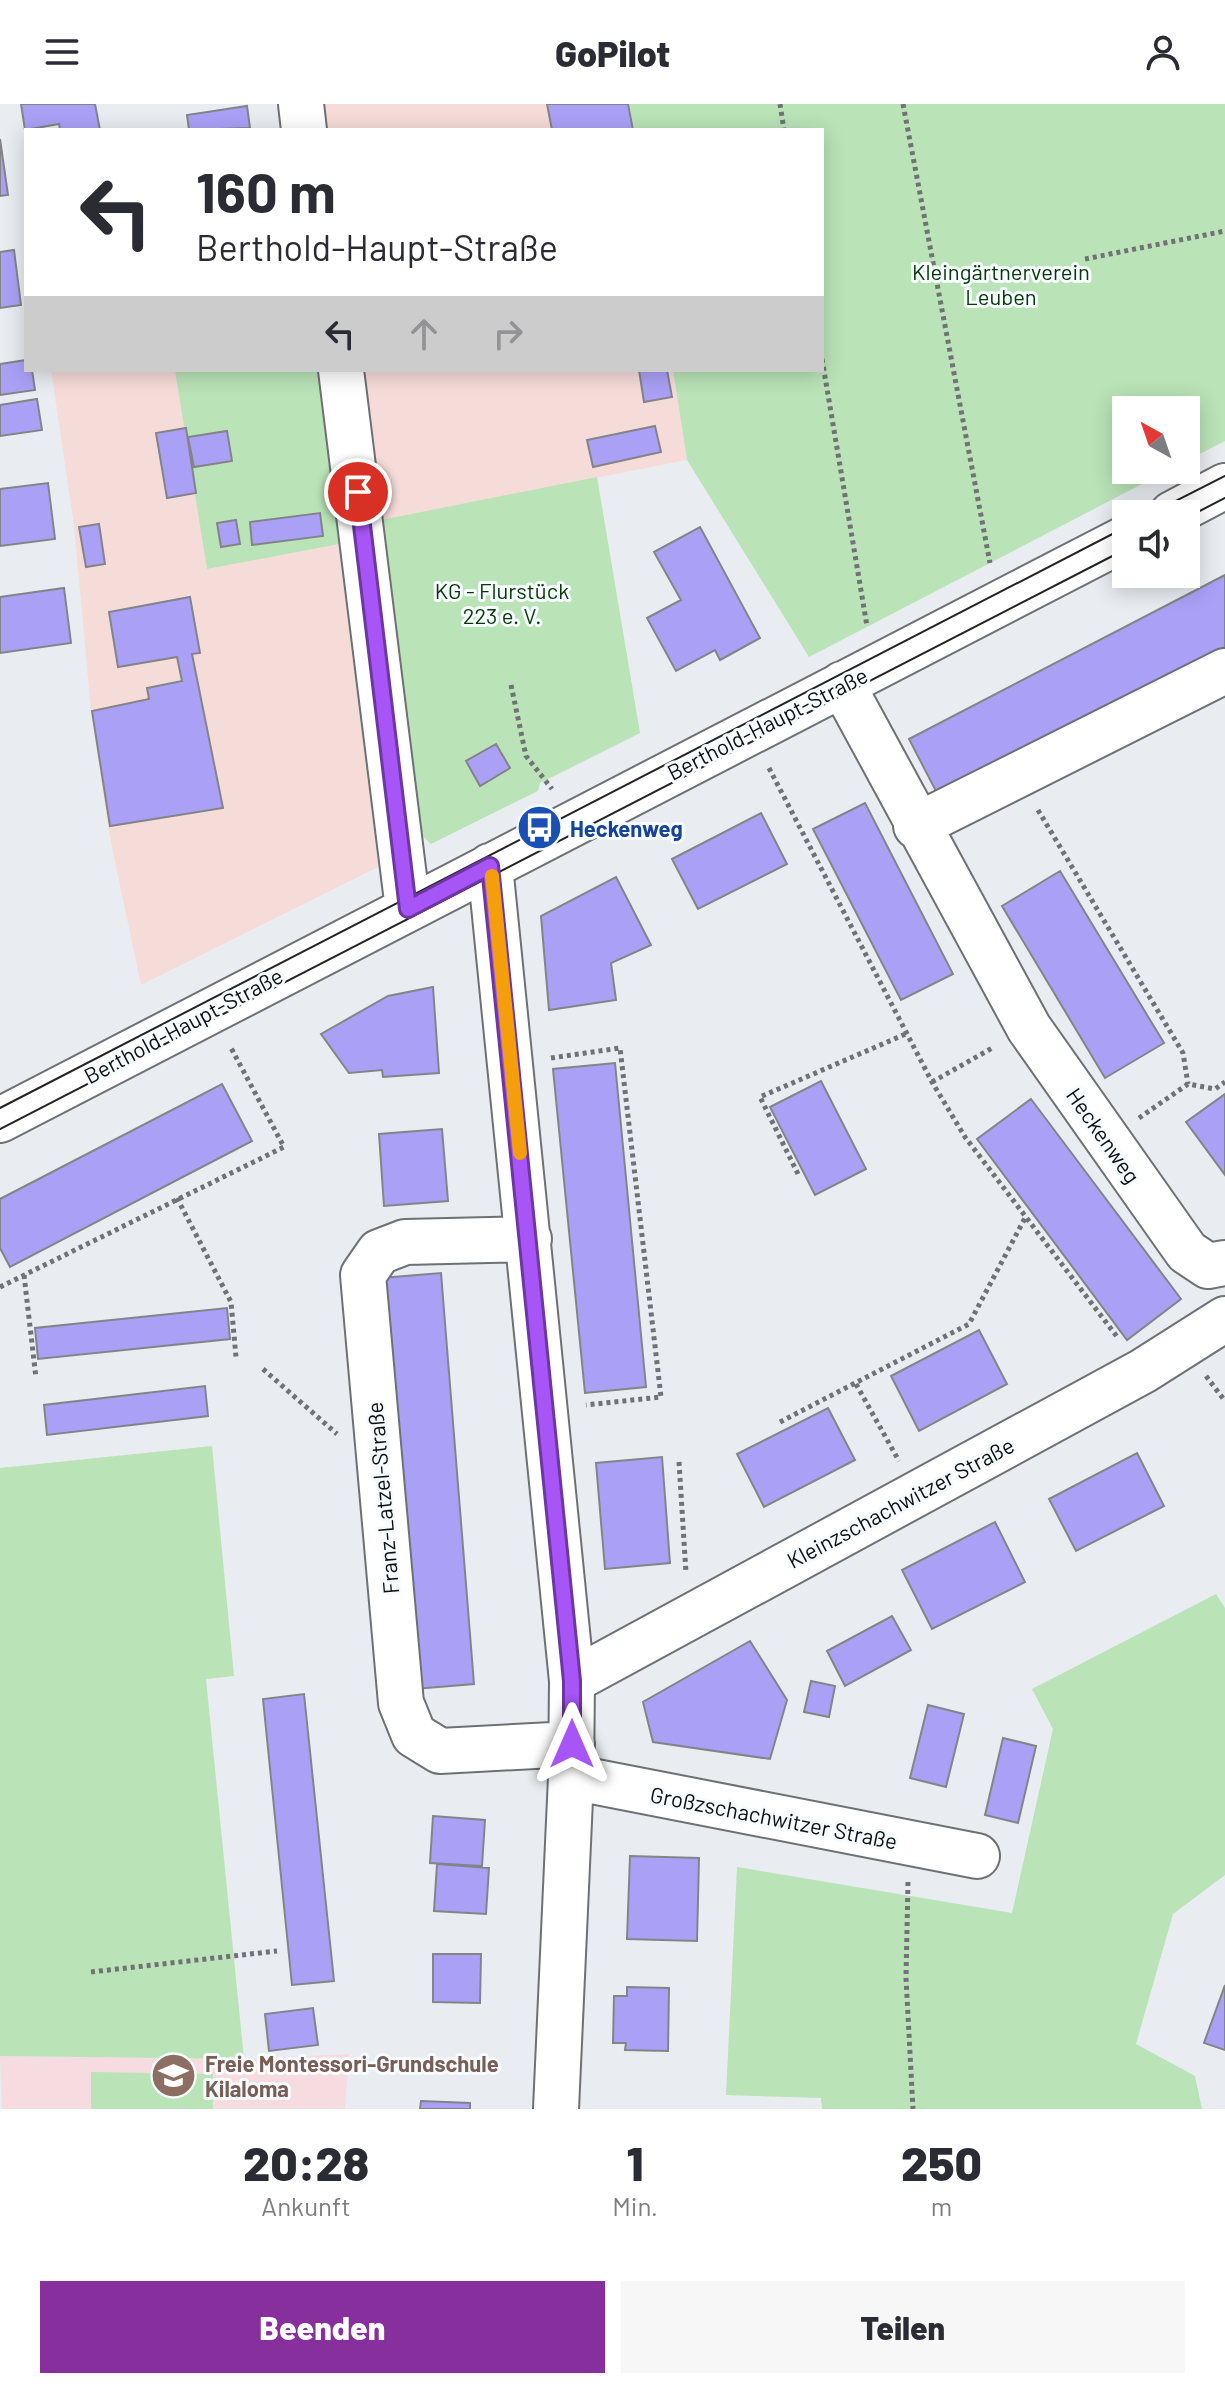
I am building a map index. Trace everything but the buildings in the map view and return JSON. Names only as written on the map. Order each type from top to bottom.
[{"type":"street","points":[[301,104],[304,128]]},
{"type":"street","points":[[341,372],[408,909]]},
{"type":"street","points":[[1198,500],[1225,486]]},
{"type":"street","name":"Berthold-Haupt-Straße","points":[[0,1120],[1112,545]]},
{"type":"street","points":[[916,826],[1225,671]]},
{"type":"street","name":"Heckenweg","points":[[858,676],[916,826],[1029,1028],[1187,1252],[1208,1266],[1225,1263]]},
{"type":"street","points":[[490,866],[572,1681],[572,1761],[556,2109]]},
{"type":"street","name":"Franz-Latzel-Straße","points":[[529,1239],[405,1242],[379,1252],[363,1275],[401,1703],[414,1735],[440,1751],[572,1761]]},
{"type":"street","name":"Kleinzschachwitzer Straße","points":[[572,1681],[1143,1371],[1225,1319]]},
{"type":"street","name":"Großzschachwitzer Straße","points":[[572,1761],[909,1843],[977,1856]]},
{"type":"path","points":[[780,104],[784,128]]},
{"type":"path","points":[[903,104],[990,563]]},
{"type":"path","points":[[1085,259],[1225,231]]},
{"type":"path","points":[[823,372],[858,676]]},
{"type":"path","points":[[511,685],[526,756],[549,782],[570,825]]},
{"type":"path","points":[[750,732],[932,1082],[965,1137],[1143,1371]]},
{"type":"path","points":[[1016,774],[1183,1053],[1188,1084]]},
{"type":"path","points":[[0,1287],[284,1147],[211,1010]]},
{"type":"path","points":[[932,1082],[1029,1028]]},
{"type":"path","points":[[798,1174],[760,1097],[908,1033]]},
{"type":"path","points":[[511,1063],[620,1048],[661,1397],[545,1409]]},
{"type":"path","points":[[1108,1140],[1188,1084],[1215,1089],[1225,1082]]},
{"type":"path","points":[[177,1198],[231,1302],[236,1357]]},
{"type":"path","points":[[780,1422],[969,1324],[1025,1218]]},
{"type":"path","points":[[24,1275],[36,1378]]},
{"type":"path","points":[[263,1369],[338,1435],[376,1431]]},
{"type":"path","points":[[856,1384],[917,1493]]},
{"type":"path","points":[[679,1462],[689,1617]]},
{"type":"path","points":[[909,1843],[906,1978],[913,2109]]},
{"type":"path","points":[[91,1972],[277,1951]]},
{"type":"shaded area","points":[[312,104],[629,104],[634,128],[316,128]]},
{"type":"shaded area","points":[[51,372],[176,372],[207,569],[350,542],[386,863],[141,985],[109,833],[91,711],[74,526]]},
{"type":"shaded area","points":[[349,372],[673,372],[687,460],[371,522]]},
{"type":"shaded area","name":"Freie Montessori-Grundschule Kilaloma","points":[[349,2054],[345,2109],[2,2109],[0,2056],[244,2059]]},
{"type":"green space","name":"Kleingärtnerverein Leuben","points":[[629,104],[1225,104],[1225,441],[1200,454],[1200,396],[1112,396],[1112,484],[1142,484],[809,657],[687,460],[673,372],[824,372],[824,128],[634,128]]},
{"type":"green space","points":[[175,372],[330,372],[350,542],[207,569]]},
{"type":"green space","name":"KG - Flurstück 223 e. V.","points":[[597,477],[640,733],[540,783],[538,791],[431,844],[415,829],[371,522]]},
{"type":"green space","points":[[212,1446],[234,1676],[206,1679],[244,2059],[0,2056],[0,1468]]},
{"type":"green space","points":[[1216,1594],[1225,1608],[1225,1875],[1173,1914],[1136,2044],[1195,2076],[1202,2109],[822,2109],[821,2098],[726,2095],[737,1867],[1012,1913],[1053,1729],[1032,1689]]},
{"type":"green space","points":[[91,2072],[213,2074],[213,2109],[91,2109]]},
{"type":"tram line","points":[[1178,500],[1225,476]]},
{"type":"tram line","points":[[1200,511],[1225,498]]},
{"type":"tram line","points":[[0,1108],[1112,534]]},
{"type":"tram line","points":[[0,1129],[1112,556]]},
{"type":"slow traffic","points":[[492,876],[520,1153]]},
{"type":"place","name":"Heckenweg","points":[[539,828]]},
{"type":"place","name":"Freie Montessori-Grundschule Kilaloma","points":[[174,2076]]},
{"type":"route","points":[[358,492],[408,909],[490,866],[572,1681],[572,1744]]}]
